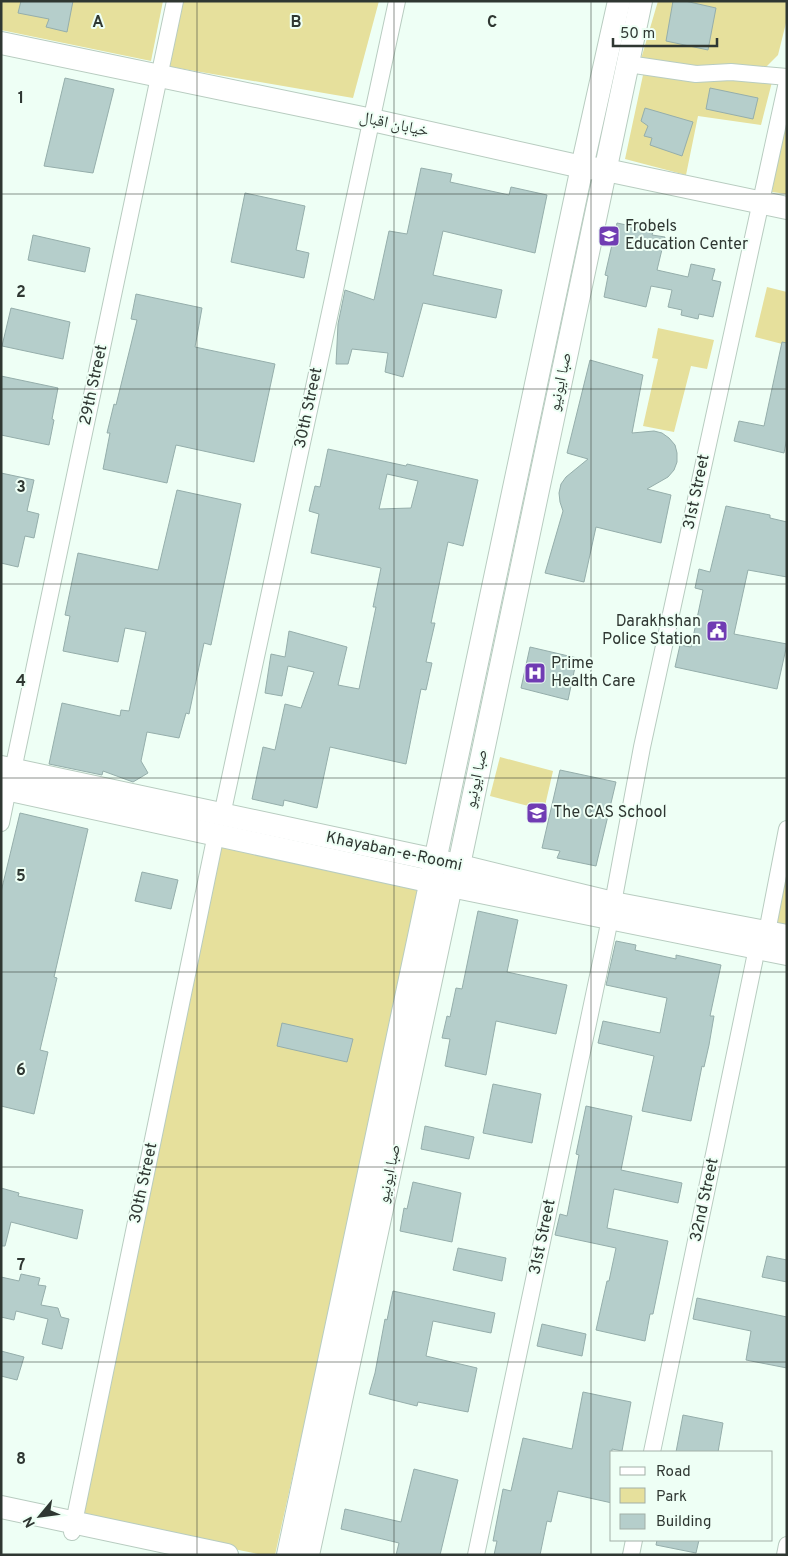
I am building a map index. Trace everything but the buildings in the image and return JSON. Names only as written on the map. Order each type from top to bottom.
[{"type":"main road","name":"صبا ایونیو","points":[[308,1555],[440,876],[582,167],[619,1]]},
{"type":"main road","name":"صبا ایونیو","points":[[459,865],[641,1]]},
{"type":"main road","name":"خیابان اقبال","points":[[1,43],[372,120],[582,167],[606,170],[787,208]]},
{"type":"main road","name":"Khayaban-e-Roomi","points":[[6,778],[219,824],[440,876],[612,911],[770,939],[787,954]]},
{"type":"main road","name":"Khayaban-e-Roomi","points":[[440,876],[459,865],[612,911]]},
{"type":"main road","name":"صبا ایونیو","points":[[288,1555],[440,876]]},
{"type":"main road","points":[[1,1507],[175,1555]]},
{"type":"main road","points":[[1,1517],[227,1555]]},
{"type":"street","name":"29th Street","points":[[1,823],[6,778],[175,1]]},
{"type":"street","name":"30th Street","points":[[73,1528],[219,824],[397,1]]},
{"type":"street","points":[[628,64],[696,74],[731,72],[787,77]]},
{"type":"street","name":"31st Street","points":[[476,1555],[612,911],[642,747],[787,82]]},
{"type":"street","name":"32nd Street","points":[[652,1451],[770,939],[787,829]]},
{"type":"street","points":[[631,1555],[634,1541]]},
{"type":"street","points":[[785,1555],[787,1545]]},
{"type":"green space","points":[[2,1],[163,1],[151,61],[1,30]]},
{"type":"green space","points":[[181,1],[379,1],[353,98],[166,66]]},
{"type":"green space","points":[[658,1],[787,1],[787,19],[778,55],[764,69],[702,69],[641,59]]},
{"type":"green space","points":[[643,75],[693,80],[719,76],[772,82],[761,125],[698,116],[686,175],[625,159]]},
{"type":"green space","points":[[787,107],[787,194],[772,192]]},
{"type":"green space","points":[[767,287],[787,292],[786,345],[755,337]]},
{"type":"green space","points":[[658,328],[714,340],[707,369],[691,366],[674,432],[643,426],[658,359],[652,358]]},
{"type":"green space","points":[[500,757],[553,771],[544,810],[490,796]]},
{"type":"green space","points":[[221,842],[424,886],[275,1555],[263,1555],[80,1518]]},
{"type":"green space","points":[[787,858],[787,929],[773,926]]},
{"type":"place","name":"Frobels Education Center","points":[[609,236]]},
{"type":"place","name":"Darakhshan Police Station","points":[[717,631]]},
{"type":"place","name":"Prime Health Care","points":[[535,673]]},
{"type":"place","name":"The CAS School","points":[[537,813]]}]
